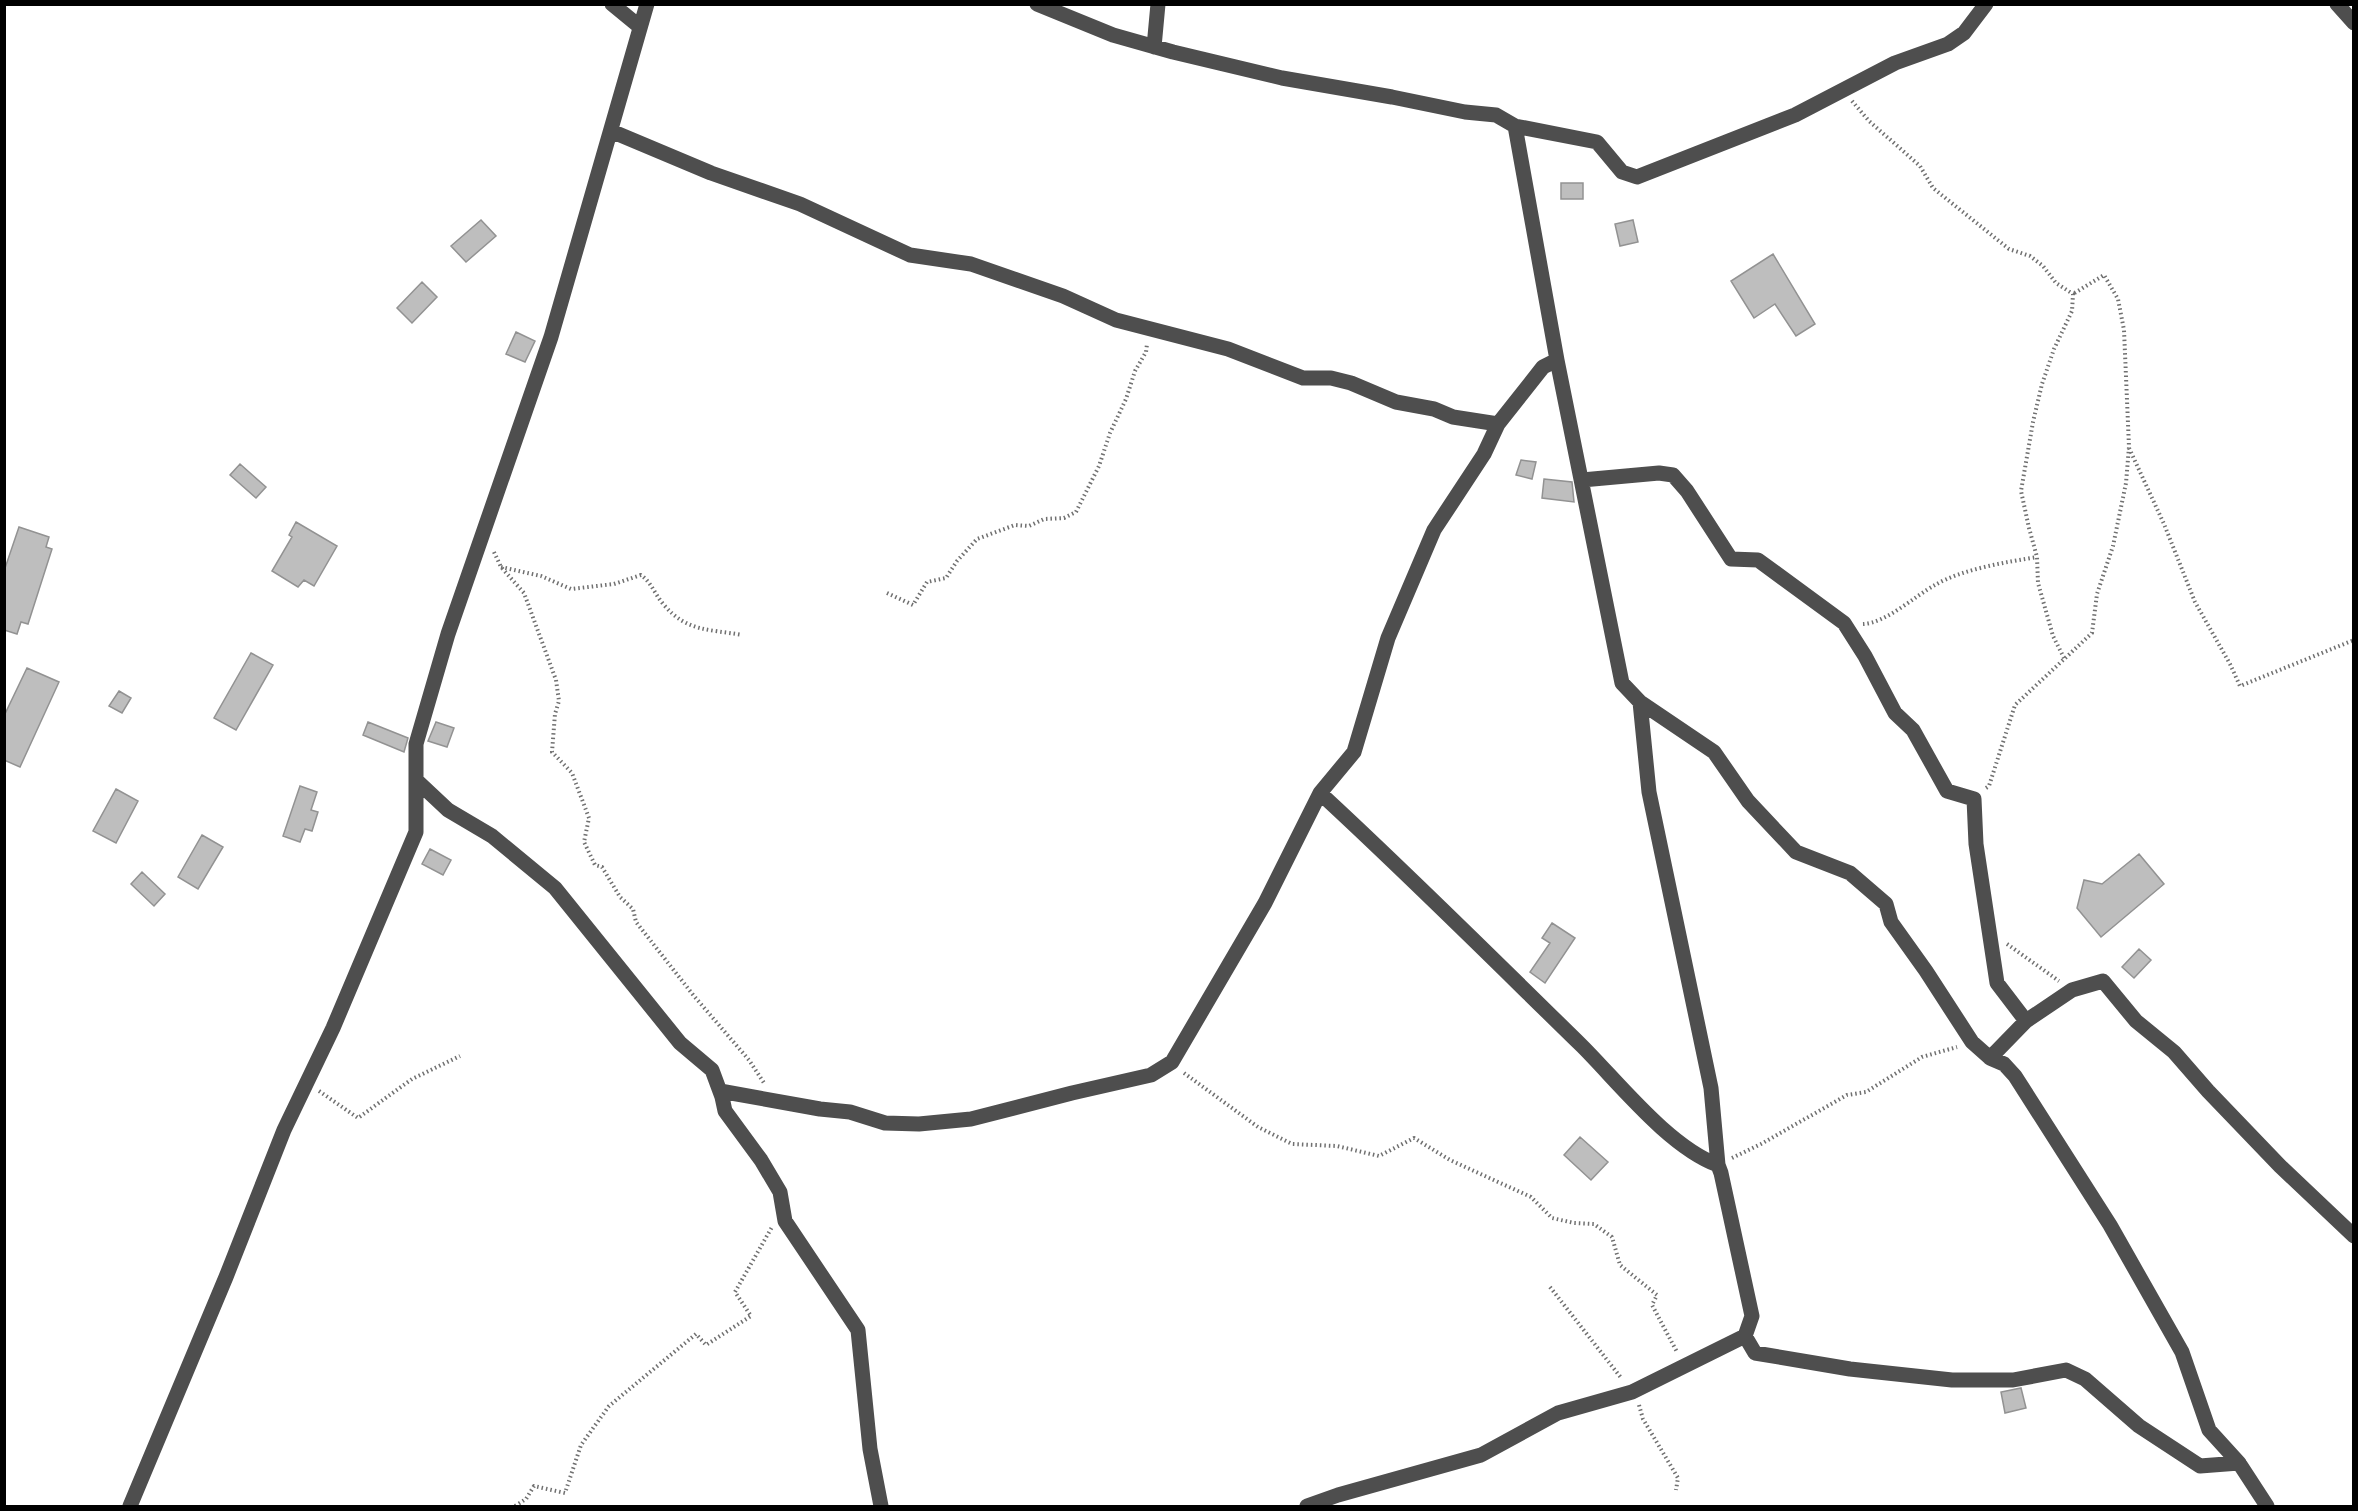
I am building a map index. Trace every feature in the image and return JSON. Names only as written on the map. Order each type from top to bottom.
[{"type":"street","points":[[612,4],[640,27]]},
{"type":"street","points":[[130,1506],[284,1130],[333,1028],[416,832],[416,744],[448,634],[550,337],[647,4]]},
{"type":"street","points":[[1037,4],[1113,35],[1282,78],[1465,112],[1496,115],[1515,126],[1597,142],[1622,172],[1637,177],[1795,115],[1895,63],[1948,44],[1964,33],[1986,4]]},
{"type":"street","points":[[1154,46],[1158,4]]},
{"type":"street","points":[[2337,4],[2354,23]]},
{"type":"street","points":[[1515,126],[1557,360],[1622,683],[1640,702],[1714,752],[1748,801],[1796,852],[1850,873],[1886,904],[1891,922],[1972,1042],[1990,1058],[2004,1064],[2015,1076],[2110,1225],[2182,1352],[2209,1430],[2239,1463],[2267,1506]]},
{"type":"street","points":[[610,131],[711,173],[809,207],[910,255],[971,264],[1062,296],[1116,320],[1228,350],[1303,378],[1331,378],[1351,382],[1396,402],[1434,409],[1454,417],[1498,424]]},
{"type":"street","points":[[720,1090],[850,1113],[885,1123],[920,1124],[961,1120],[1151,1075],[1172,1062],[1265,903],[1320,793],[1354,752],[1388,638],[1434,530],[1484,454],[1498,424],[1543,367],[1557,360]]},
{"type":"street","points":[[1582,480],[1659,473],[1673,475],[1688,491],[1731,559],[1758,560],[1844,622],[1871,665],[1895,713],[1913,730],[1947,790],[1974,799],[1976,843],[1984,908],[1991,937],[1997,983],[2026,1021]]},
{"type":"street","points":[[1308,1506],[1338,1495],[1481,1455],[1558,1413],[1632,1392],[1745,1336],[1752,1316],[1718,1165],[1711,1088],[1649,792],[1640,702]]},
{"type":"street","points":[[416,780],[448,810],[492,836],[555,888],[680,1043],[712,1070],[720,1090],[724,1111],[761,1160],[780,1192],[785,1221],[858,1330],[870,1449],[881,1506]]},
{"type":"street","points":[[1320,793],[1584,1048],[1641,1108],[1699,1158],[1718,1165]]},
{"type":"street","points":[[1990,1058],[2026,1021],[2072,990],[2103,981],[2136,1021],[2174,1052],[2280,1166],[2354,1236]]},
{"type":"street","points":[[1745,1336],[1755,1353],[1770,1357],[1941,1379],[2013,1380],[2066,1370],[2085,1379],[2139,1426],[2200,1466],[2239,1463]]},
{"type":"path","points":[[1846,90],[1863,116],[1920,166],[1933,188],[2009,249],[2030,256],[2056,283],[2073,294]]},
{"type":"path","points":[[1974,799],[1989,786],[2015,705],[2092,633],[2097,594],[2114,546],[2126,483],[2129,447],[2124,330],[2118,299],[2104,275],[2073,294]]},
{"type":"path","points":[[2065,660],[2053,636],[2038,583],[2037,557],[2022,490],[2042,384],[2072,311],[2073,294]]},
{"type":"path","points":[[887,593],[913,605],[927,582],[946,578],[957,561],[977,539],[1015,525],[1029,526],[1044,519],[1064,518],[1076,512],[1099,466],[1135,370],[1146,352],[1149,329]]},
{"type":"path","points":[[2129,447],[2164,524],[2194,602],[2240,686],[2354,640]]},
{"type":"path","points":[[484,530],[501,567],[524,593],[556,680],[559,701],[555,714],[552,752],[572,774],[589,819],[584,842],[588,850],[596,865],[602,867],[620,897],[633,909],[636,922],[694,996],[749,1060],[774,1100]]},
{"type":"path","points":[[1844,622],[1866,624],[1892,613],[1936,584],[1997,563],[2037,557]]},
{"type":"path","points":[[501,567],[541,576],[571,589],[614,584],[641,575],[649,581],[664,605],[688,626],[742,635]]},
{"type":"path","points":[[1991,937],[2007,944],[2072,990]]},
{"type":"path","points":[[1718,1165],[1761,1144],[1847,1095],[1866,1092],[1922,1057],[1972,1042]]},
{"type":"path","points":[[307,1083],[358,1118],[412,1079],[460,1056]]},
{"type":"path","points":[[1172,1062],[1258,1127],[1292,1144],[1337,1146],[1379,1156],[1414,1138],[1450,1160],[1530,1197],[1552,1218],[1574,1223],[1594,1224],[1612,1236],[1620,1265],[1657,1295],[1652,1305],[1685,1366]]},
{"type":"path","points":[[515,1506],[526,1499],[534,1486],[565,1493],[581,1445],[609,1406],[696,1334],[706,1345],[751,1316],[735,1292],[783,1208]]},
{"type":"path","points":[[1550,1287],[1632,1392],[1643,1419],[1678,1478],[1676,1490]]},
{"type":"building","points":[[1561,183],[1583,183],[1583,199],[1561,199]]},
{"type":"building","points":[[481,220],[496,236],[466,262],[451,246]]},
{"type":"building","points":[[1633,220],[1638,242],[1620,246],[1615,224]]},
{"type":"building","points":[[1773,254],[1815,324],[1796,336],[1775,304],[1754,318],[1731,281]]},
{"type":"building","points":[[422,282],[437,297],[412,323],[397,308]]},
{"type":"building","points":[[516,332],[535,341],[525,362],[506,354]]},
{"type":"building","points":[[1521,460],[1536,462],[1532,479],[1516,475]]},
{"type":"building","points":[[240,464],[266,487],[256,498],[230,475]]},
{"type":"building","points":[[1544,479],[1572,482],[1574,502],[1542,498]]},
{"type":"building","points":[[296,522],[337,546],[314,586],[304,580],[298,587],[272,571],[292,537],[289,535]]},
{"type":"building","points":[[19,527],[49,537],[46,547],[52,549],[28,624],[21,622],[17,634],[4,630],[4,571]]},
{"type":"building","points":[[251,653],[273,665],[236,730],[214,718]]},
{"type":"building","points":[[27,668],[59,682],[20,767],[4,760],[4,716]]},
{"type":"building","points":[[119,691],[131,698],[122,713],[109,706]]},
{"type":"building","points":[[368,722],[408,738],[404,752],[363,735]]},
{"type":"building","points":[[436,722],[454,728],[447,747],[428,741]]},
{"type":"building","points":[[300,786],[317,792],[311,810],[318,812],[312,831],[305,829],[300,842],[283,836]]},
{"type":"building","points":[[116,789],[138,801],[116,843],[93,831]]},
{"type":"building","points":[[202,835],[223,847],[198,889],[178,877]]},
{"type":"building","points":[[430,849],[451,860],[443,875],[422,864]]},
{"type":"building","points":[[2139,854],[2164,884],[2101,937],[2077,908],[2084,880],[2102,884]]},
{"type":"building","points":[[142,872],[165,894],[154,906],[131,884]]},
{"type":"building","points":[[1552,923],[1575,938],[1545,983],[1530,972],[1550,943],[1542,938]]},
{"type":"building","points":[[2139,949],[2151,960],[2134,978],[2122,967]]},
{"type":"building","points":[[1580,1137],[1608,1162],[1591,1180],[1564,1155]]},
{"type":"building","points":[[2021,1388],[2026,1408],[2005,1413],[2001,1392]]}]
